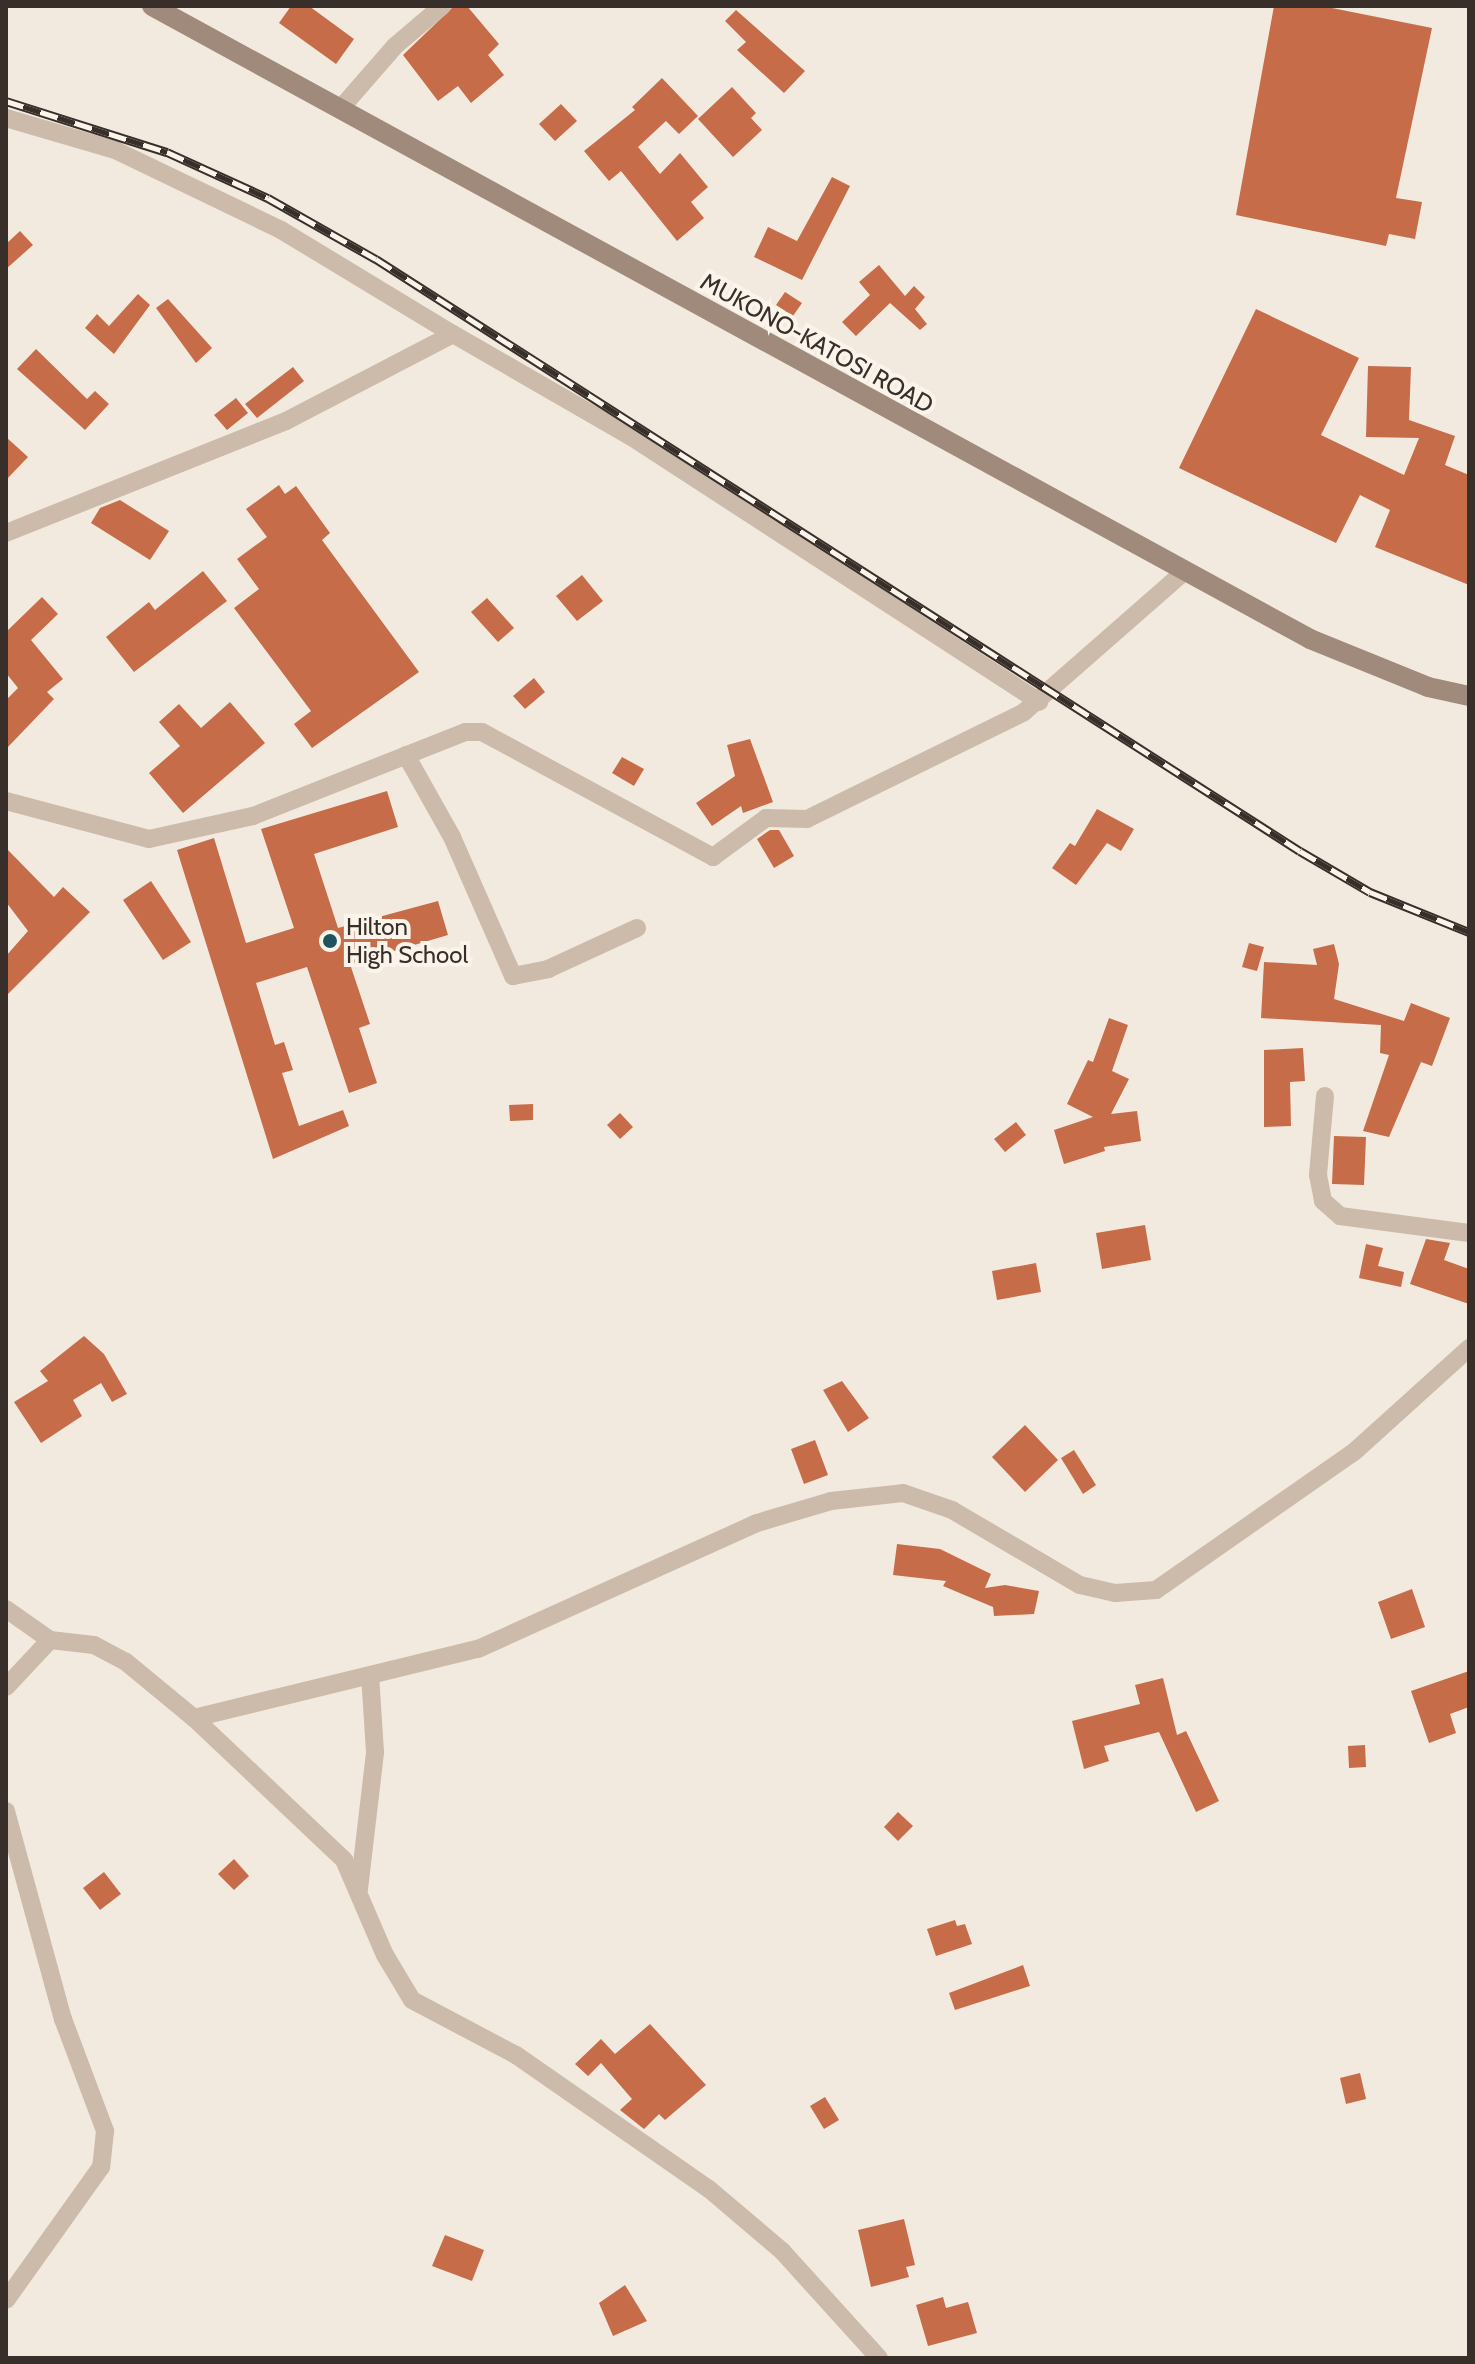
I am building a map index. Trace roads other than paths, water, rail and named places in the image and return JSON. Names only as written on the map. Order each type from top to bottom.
[{"type":"main road","name":"MUKONO-KATOSI ROAD","points":[[152,6],[1310,639],[1428,687],[1469,696]]},
{"type":"street","points":[[341,108],[395,46],[442,6]]},
{"type":"street","points":[[6,118],[115,150],[254,217],[630,436],[1039,702]]},
{"type":"street","points":[[6,533],[286,421],[453,334]]},
{"type":"street","points":[[6,801],[149,839],[253,816],[465,732],[497,736],[713,857],[766,818],[807,819],[998,727],[1039,702],[1185,571]]},
{"type":"street","points":[[406,755],[452,837],[513,976],[548,969],[637,928]]},
{"type":"street","points":[[1325,1096],[1318,1175],[1323,1201],[1340,1216],[1469,1233]]},
{"type":"street","points":[[194,1718],[478,1649],[757,1523],[831,1501],[903,1493],[952,1510],[1080,1585],[1115,1593],[1156,1590],[1354,1452],[1469,1348]]},
{"type":"street","points":[[6,1609],[50,1640],[94,1645],[126,1662],[194,1718],[310,1824],[344,1860],[385,1955],[412,2000],[516,2055],[709,2189],[782,2251],[879,2358]]},
{"type":"street","points":[[6,1687],[50,1640]]},
{"type":"street","points":[[359,1889],[375,1752],[370,1675]]},
{"type":"street","points":[[6,1811],[63,2019],[105,2131],[101,2167],[6,2300]]},
{"type":"railway","points":[[6,101],[167,152],[268,198],[376,259],[1300,851],[1370,892],[1469,932]]},
{"type":"place","name":"Hilton High School","points":[[330,941]]}]
